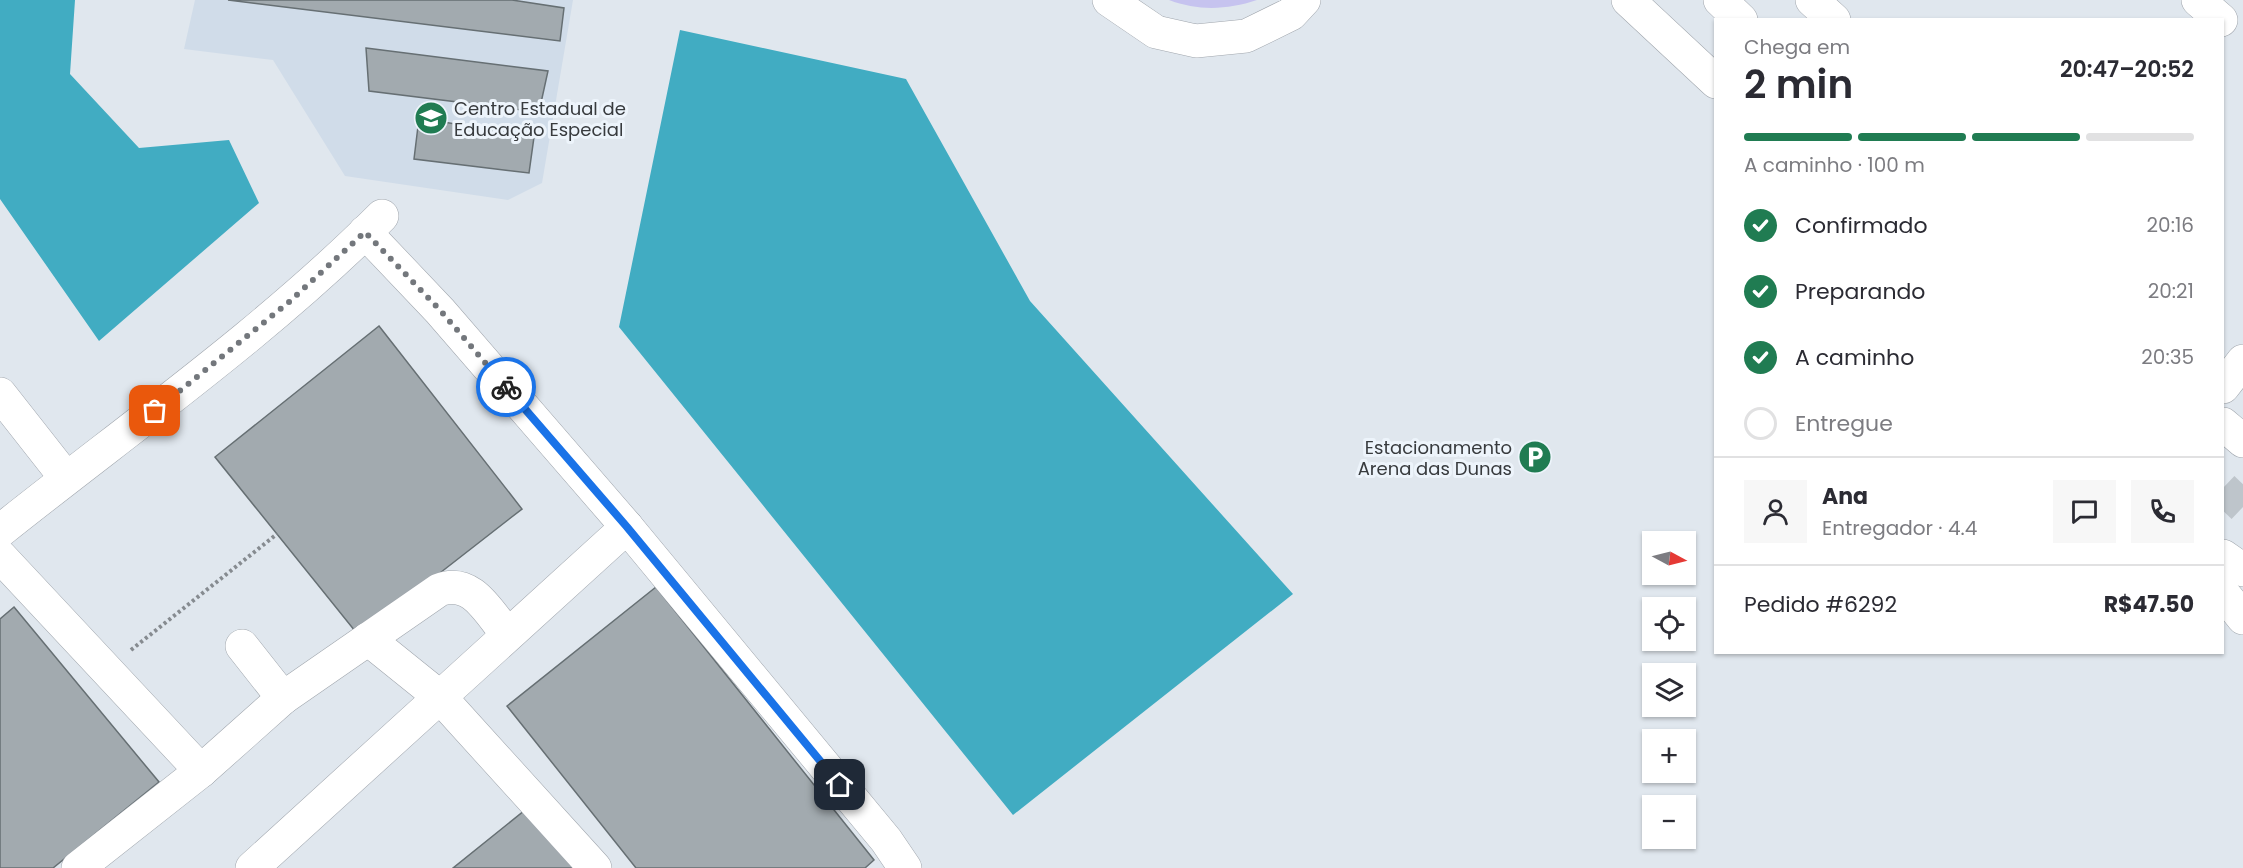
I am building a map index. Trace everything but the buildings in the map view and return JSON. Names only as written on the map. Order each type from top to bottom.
[{"type":"main road","points":[[1109,0],[1156,32],[1196,41],[1246,36],[1291,14],[1304,0]]},
{"type":"main road","points":[[1628,0],[1714,80]]},
{"type":"main road","points":[[1720,0],[1739,18]]},
{"type":"main road","points":[[1812,0],[1832,18]]},
{"type":"main road","points":[[2198,0],[2220,18]]},
{"type":"main road","points":[[2224,22],[2243,38]]},
{"type":"main road","points":[[0,531],[191,382],[289,302],[374,224],[440,310],[627,527],[886,840],[905,868]]},
{"type":"main road","points":[[0,394],[66,478]]},
{"type":"main road","points":[[2224,425],[2243,441]]},
{"type":"main road","points":[[252,868],[287,857],[440,697],[627,527]]},
{"type":"main road","points":[[0,556],[108,668],[201,771]]},
{"type":"main road","points":[[2224,557],[2243,570]]},
{"type":"main road","points":[[78,868],[201,771],[283,698],[447,587],[463,588],[475,594],[507,634]]},
{"type":"main road","points":[[2224,594],[2243,618]]},
{"type":"main road","points":[[368,639],[440,697],[595,868]]},
{"type":"main road","points":[[242,646],[283,698]]},
{"type":"path","points":[[108,668],[276,534]]},
{"type":"shaded area","points":[[0,0],[75,0],[70,74],[139,148],[229,140],[259,203],[99,341],[0,199]]},
{"type":"shaded area","name":"Centro Estadual de Educação Especial","points":[[195,0],[573,0],[542,183],[508,200],[345,176],[273,60],[184,49]]},
{"type":"shaded area","points":[[1169,0],[1257,0],[1235,6],[1213,8],[1180,4]]},
{"type":"shaded area","points":[[680,30],[906,79],[1030,301],[1293,594],[1013,815],[619,327]]},
{"type":"tunnel","points":[[2224,489],[2243,507]]},
{"type":"way so far","points":[[155,411],[289,302],[365,232],[440,310],[506,387]]},
{"type":"place","name":"Centro Estadual de Educação Especial","points":[[431,118]]},
{"type":"place","name":"Estacionamento Arena das Dunas","points":[[1535,457]]},
{"type":"route","points":[[506,387],[627,527],[840,785]]}]
